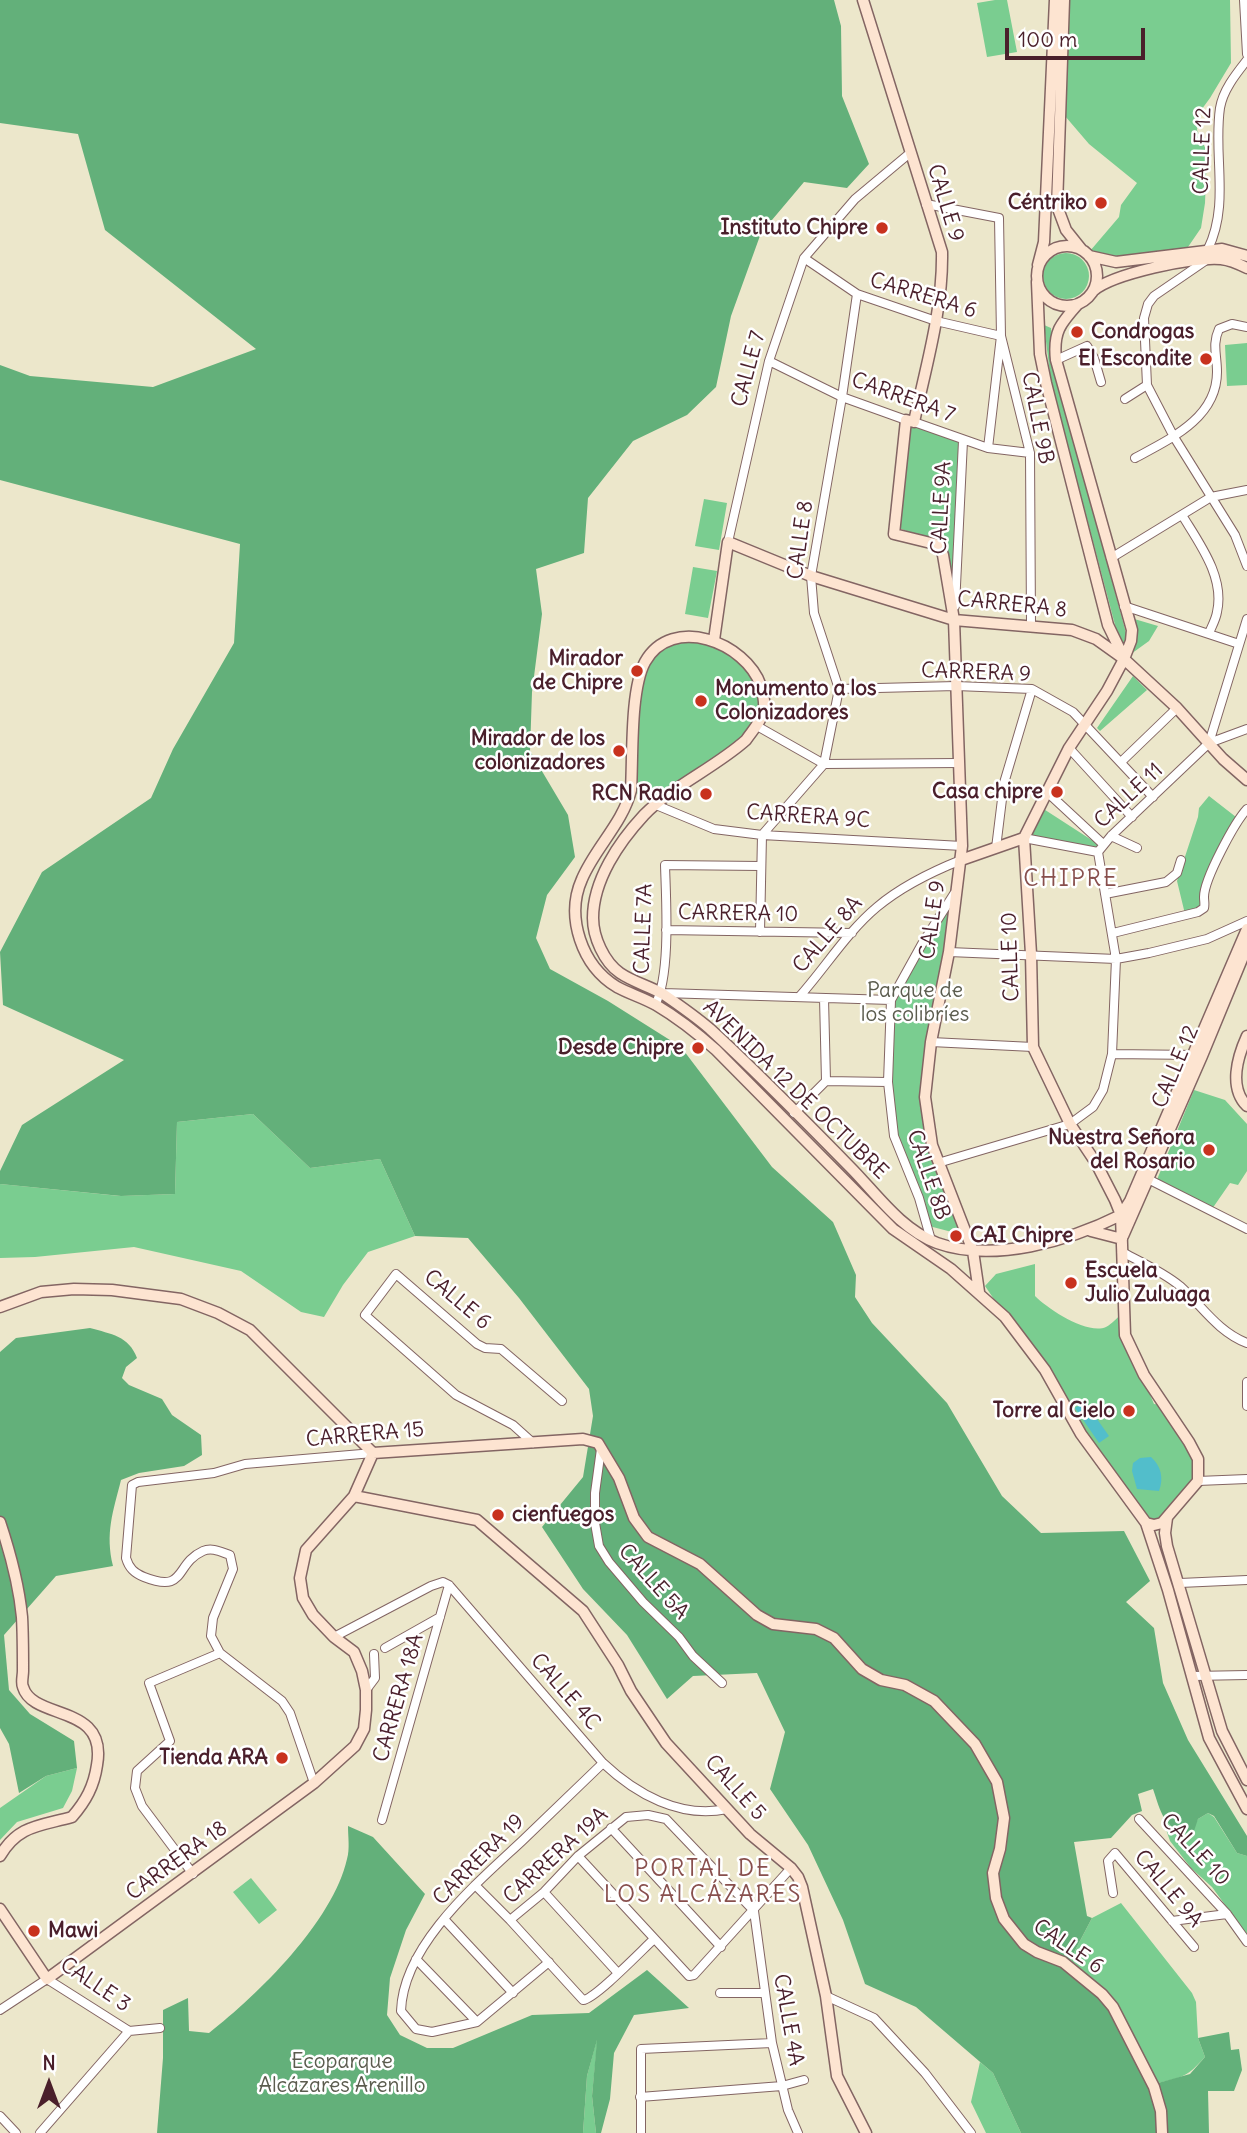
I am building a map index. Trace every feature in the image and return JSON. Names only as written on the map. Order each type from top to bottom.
[{"type":"main road","name":"CALLE 9","points":[[863,0],[942,252],[942,284],[936,321],[910,421],[894,534],[939,545],[954,620],[962,846],[949,953],[931,1042],[925,1097],[932,1145],[973,1251],[979,1292]]},
{"type":"main road","points":[[1055,0],[1044,242],[1037,282],[1040,354],[1108,625],[1124,659]]},
{"type":"main road","points":[[1064,0],[1057,206],[1066,230],[1086,253],[1097,273],[1093,291]]},
{"type":"main road","points":[[1038,265],[1042,257],[1056,247],[1074,246],[1086,253],[1116,262],[1209,254],[1247,268]]},
{"type":"main road","points":[[961,860],[1024,838],[1069,748],[1107,691],[1131,641],[1132,630],[1056,360],[1056,336],[1059,328],[1078,304],[1100,285],[1128,274],[1229,250],[1247,256]]},
{"type":"main road","points":[[1037,282],[1045,298],[1052,303],[1069,306],[1078,304]]},
{"type":"main road","name":"CARRERA 8","points":[[729,542],[811,576],[954,620],[1072,630],[1096,639],[1124,659],[1177,708],[1247,780]]},
{"type":"main road","name":"CALLE 7","points":[[714,640],[729,542]]},
{"type":"main road","name":"AVENIDA 12 DE OCTUBRE","points":[[714,640],[674,640],[653,652],[646,661],[637,693],[631,790],[627,807],[599,847],[581,880],[577,895],[579,935],[586,955],[602,975],[617,987],[655,1005],[691,1028],[893,1229],[951,1269],[1005,1317],[1045,1370],[1081,1434],[1146,1522],[1209,1738],[1247,1809]]},
{"type":"main road","points":[[714,640],[740,655],[759,680],[765,704],[757,726]]},
{"type":"main road","name":"AVENIDA 12 DE OCTUBRE","points":[[757,726],[737,747],[644,815],[604,871],[595,896],[594,931],[603,953],[614,968],[662,993],[698,1018],[907,1226],[931,1240],[973,1251],[1049,1243],[1090,1231],[1121,1215]]},
{"type":"main road","name":"CALLE 10","points":[[1024,838],[1033,1047],[1070,1124],[1096,1163],[1121,1215]]},
{"type":"main road","name":"CALLE 12","points":[[1197,1056],[1247,929]]},
{"type":"main road","name":"CALLE 12","points":[[1122,1239],[1144,1177],[1247,947]]},
{"type":"main road","points":[[1247,1036],[1242,1046],[1236,1076],[1238,1094],[1247,1106]]},
{"type":"main road","name":"CALLE 12","points":[[1121,1215],[1144,1177]]},
{"type":"main road","points":[[1121,1215],[1125,1335],[1144,1375],[1198,1459],[1198,1481],[1167,1518],[1159,1524],[1146,1522]]},
{"type":"main road","points":[[1090,1231],[1122,1239]]},
{"type":"main road","points":[[0,1307],[41,1293],[74,1289],[112,1290],[181,1299],[218,1313],[250,1330],[373,1453],[354,1496],[306,1550],[300,1577],[303,1598],[313,1615],[334,1637],[354,1652],[366,1690]]},
{"type":"main road","name":"CARRERA 15","points":[[373,1453],[583,1439],[602,1446]]},
{"type":"main road","name":"CALLE 6","points":[[602,1446],[619,1478],[634,1518],[648,1537],[700,1564],[757,1615],[773,1624],[816,1629],[834,1638],[862,1669],[881,1679],[905,1685],[934,1700],[975,1744],[997,1782],[1003,1818],[1000,1849],[993,1873],[996,1898],[1004,1919],[1024,1944],[1063,1962],[1102,1994],[1113,2007],[1154,2087],[1161,2111],[1162,2133]]},
{"type":"main road","name":"CALLE 5","points":[[354,1496],[477,1520],[492,1531],[528,1566],[583,1611],[666,1743],[750,1834],[791,1868],[802,1887],[826,1996],[837,2076],[866,2133]]},
{"type":"main road","points":[[1167,1518],[1167,1546],[1222,1731],[1246,1777]]},
{"type":"main road","points":[[0,1522],[8,1546],[22,1615],[23,1688],[34,1702],[65,1713],[89,1728],[96,1737],[98,1761],[90,1791],[72,1817],[39,1824],[15,1835],[0,1856]]},
{"type":"main road","name":"CARRERA 18","points":[[47,1979],[314,1783],[355,1746],[364,1729],[366,1690]]},
{"type":"main road","name":"CALLE 3","points":[[0,1909],[47,1979]]},
{"type":"street","points":[[1244,0],[1247,54]]},
{"type":"street","name":"CALLE 12","points":[[1209,254],[1217,231],[1220,209],[1220,106],[1231,81],[1247,60]]},
{"type":"street","name":"CALLE 7","points":[[729,542],[769,361],[804,258],[855,199],[910,153]]},
{"type":"street","name":"CALLE 9B","points":[[926,204],[999,218],[1001,336],[1030,453],[1031,625]]},
{"type":"street","points":[[1209,254],[1154,296],[1148,304],[1144,318],[1147,385],[1174,437],[1235,535],[1247,566]]},
{"type":"street","name":"CARRERA 6","points":[[804,258],[857,295],[936,321],[1001,336]]},
{"type":"street","name":"CALLE 8","points":[[762,835],[824,764],[839,690],[814,613],[811,576],[857,295]]},
{"type":"street","points":[[1135,458],[1174,437],[1203,412],[1212,401],[1216,390],[1214,340],[1219,329],[1232,324],[1247,327]]},
{"type":"street","points":[[988,448],[1001,336]]},
{"type":"street","points":[[1056,360],[1087,346],[1094,358],[1101,382]]},
{"type":"street","name":"CARRERA 7","points":[[769,361],[842,397],[963,441],[988,448],[1030,453]]},
{"type":"street","points":[[1125,399],[1147,385]]},
{"type":"street","name":"CALLE 9A","points":[[954,620],[963,441]]},
{"type":"street","points":[[1111,558],[1211,497],[1247,490]]},
{"type":"street","points":[[1182,515],[1213,568],[1217,585],[1217,612],[1209,633]]},
{"type":"street","points":[[1124,606],[1239,644]]},
{"type":"street","name":"CALLE 11","points":[[1070,1124],[1093,1107],[1103,1090],[1112,1054],[1115,958],[1100,848],[1209,743],[1247,619]]},
{"type":"street","name":"CARRERA 9","points":[[839,690],[956,686],[1032,689],[1054,700],[1085,723],[1153,797]]},
{"type":"street","points":[[996,848],[1004,783],[1032,689]]},
{"type":"street","points":[[1121,762],[1177,708]]},
{"type":"street","points":[[757,726],[824,764],[959,763]]},
{"type":"street","points":[[1209,743],[1247,729]]},
{"type":"street","points":[[1069,748],[1132,817]]},
{"type":"street","points":[[1047,792],[1100,848]]},
{"type":"street","name":"CARRERA 9C","points":[[656,805],[714,829],[762,835],[962,846]]},
{"type":"street","points":[[1112,933],[1198,912],[1204,908],[1203,896],[1217,860],[1237,820],[1247,809]]},
{"type":"street","points":[[760,932],[762,835]]},
{"type":"street","points":[[1111,836],[1137,848]]},
{"type":"street","points":[[1024,838],[1100,848]]},
{"type":"street","name":"CALLE 8A","points":[[799,997],[876,908],[924,875],[961,860]]},
{"type":"street","points":[[1105,894],[1166,882],[1177,873],[1181,860]]},
{"type":"street","name":"CALLE 7A","points":[[662,993],[666,930],[665,865],[760,866]]},
{"type":"street","name":"CALLE 8B","points":[[931,1240],[919,1198],[894,1136],[888,1082],[891,999],[958,888]]},
{"type":"street","points":[[949,953],[1115,958],[1207,939],[1247,921]]},
{"type":"street","name":"CARRERA 10","points":[[666,930],[852,933]]},
{"type":"street","points":[[655,1005],[662,993],[891,999]]},
{"type":"street","name":"CALLE 8A","points":[[824,998],[826,1081]]},
{"type":"street","points":[[931,1042],[1033,1047]]},
{"type":"street","points":[[1112,1054],[1197,1056]]},
{"type":"street","points":[[794,1113],[826,1081],[888,1082]]},
{"type":"street","points":[[938,1163],[1070,1124]]},
{"type":"street","points":[[1144,1177],[1247,1229]]},
{"type":"street","points":[[1122,1252],[1175,1283],[1234,1338],[1247,1343]]},
{"type":"street","name":"CALLE 6","points":[[533,1443],[513,1425],[457,1395],[365,1315],[396,1274],[477,1344],[490,1349],[500,1349],[562,1401]]},
{"type":"street","points":[[1247,1382],[1247,1406]]},
{"type":"street","name":"CALLE 5A","points":[[602,1446],[595,1493],[595,1523],[600,1546],[609,1562],[643,1602],[722,1683]]},
{"type":"street","name":"CARRERA 15","points":[[220,1653],[210,1628],[233,1569],[230,1555],[217,1550],[203,1551],[195,1556],[173,1581],[166,1584],[137,1574],[129,1567],[126,1558],[132,1485],[214,1472],[245,1464],[373,1453]]},
{"type":"street","points":[[1198,1481],[1247,1479]]},
{"type":"street","points":[[1180,1583],[1247,1580]]},
{"type":"street","points":[[334,1637],[438,1582],[449,1586]]},
{"type":"street","name":"CALLE 4C","points":[[449,1586],[603,1763],[638,1792],[688,1810],[727,1809]]},
{"type":"street","name":"CARRERA 18A","points":[[382,1820],[449,1586]]},
{"type":"street","points":[[384,1648],[440,1617]]},
{"type":"street","points":[[193,1874],[142,1806],[135,1788],[137,1771],[170,1741],[149,1682],[220,1653],[282,1702],[290,1713],[314,1783]]},
{"type":"street","points":[[366,1690],[376,1678],[374,1654]]},
{"type":"street","points":[[1193,1676],[1247,1675]]},
{"type":"street","name":"CARRERA 19","points":[[477,2022],[432,2032],[416,2029],[401,2011],[401,1997],[416,1959],[444,1919],[475,1885],[603,1763]]},
{"type":"street","name":"CARRERA 19A","points":[[510,1920],[544,1892],[578,1856],[611,1828],[626,1817],[648,1815],[666,1819],[754,1910]]},
{"type":"street","name":"CALLE 10","points":[[1139,1819],[1227,1914],[1247,1941]]},
{"type":"street","points":[[611,1828],[721,1947]]},
{"type":"street","name":"CALLE 9A","points":[[1113,1893],[1108,1861],[1115,1853],[1195,1947]]},
{"type":"street","points":[[578,1856],[689,1976],[695,1975],[791,1868]]},
{"type":"street","points":[[475,1885],[583,2000],[602,1989],[654,1939]]},
{"type":"street","points":[[544,1892],[617,1972]]},
{"type":"street","name":"CALLE 4A","points":[[754,1910],[772,2043],[788,2110],[798,2133]]},
{"type":"street","points":[[1172,1921],[1227,1914]]},
{"type":"street","points":[[444,1919],[513,1993]]},
{"type":"street","points":[[416,1959],[477,2022],[549,1962]]},
{"type":"street","name":"CARRERA 18","points":[[0,2010],[47,1979]]},
{"type":"street","name":"CALLE 3","points":[[47,1979],[129,2031],[160,2028]]},
{"type":"street","points":[[720,1993],[764,1993]]},
{"type":"street","points":[[826,1996],[874,2018],[925,2073],[971,2133]]},
{"type":"street","points":[[40,2133],[129,2031]]},
{"type":"street","points":[[641,2133],[641,2049],[772,2043]]},
{"type":"street","points":[[640,2097],[782,2086],[804,2080]]},
{"type":"street","points":[[0,2116],[16,2133]]},
{"type":"green space","points":[[0,0],[834,0],[841,26],[842,96],[869,164],[847,188],[804,182],[761,233],[731,316],[716,387],[687,415],[633,441],[588,498],[584,553],[536,569],[542,614],[532,692],[530,751],[568,815],[575,857],[547,895],[536,938],[550,969],[608,1001],[681,1047],[772,1167],[833,1222],[856,1275],[855,1297],[872,1323],[947,1403],[1002,1496],[1041,1533],[1124,1531],[1150,1581],[1126,1602],[1154,1628],[1163,1683],[1188,1740],[1247,1836],[1247,1856],[1237,1853],[1214,1816],[1208,1813],[1198,1819],[1194,1831],[1189,1834],[1174,1828],[1164,1818],[1153,1789],[1138,1794],[1142,1811],[1132,1815],[1111,1838],[1074,1842],[1087,1916],[1092,1918],[1070,1960],[1096,1983],[1158,2083],[1190,2074],[1205,2057],[1198,2038],[1229,2032],[1231,2050],[1239,2049],[1242,2070],[1234,2091],[1208,2091],[1209,2133],[1021,2133],[993,2073],[916,2007],[865,1984],[843,1920],[808,1845],[770,1789],[785,1732],[757,1673],[693,1676],[667,1699],[627,1635],[583,1589],[542,1527],[583,1477],[593,1416],[589,1389],[519,1298],[468,1238],[415,1236],[380,1159],[310,1168],[253,1114],[177,1122],[175,1194],[121,1196],[0,1184],[0,1171],[22,1125],[124,1060],[3,1005],[0,952],[42,872],[151,798],[173,749],[234,643],[240,544],[0,480],[0,365],[30,376],[153,387],[256,349],[105,230],[78,134],[0,123]]},
{"type":"green space","points":[[1007,0],[1017,52],[987,57],[977,3]]},
{"type":"green space","points":[[1064,0],[1230,0],[1231,63],[1199,113],[1197,130],[1207,152],[1205,203],[1201,228],[1188,247],[1122,259],[1090,251],[1119,217],[1121,205],[1137,183],[1089,144],[1059,109]]},
{"type":"green space","points":[[1066,253],[1082,260],[1089,276],[1082,292],[1066,299],[1050,292],[1043,276],[1050,260]]},
{"type":"green space","points":[[1044,325],[1051,328],[1055,371],[1129,644],[1131,618],[1158,626],[1149,641],[1124,659],[1051,382]]},
{"type":"green space","points":[[1247,343],[1247,385],[1227,386],[1225,345]]},
{"type":"green space","points":[[903,419],[963,441],[954,620],[940,544],[899,528]]},
{"type":"green space","points":[[704,499],[727,503],[719,550],[695,546]]},
{"type":"green space","points":[[693,567],[717,571],[708,618],[685,614]]},
{"type":"green space","name":"Monumento a los Colonizadores","points":[[674,640],[728,647],[762,692],[757,725],[656,805],[631,790],[634,739],[646,661]]},
{"type":"green space","points":[[1133,676],[1147,690],[1100,731],[1097,728]]},
{"type":"green space","points":[[1209,796],[1236,817],[1215,860],[1202,907],[1185,914],[1177,881],[1199,808]]},
{"type":"green space","points":[[1039,806],[1104,848],[1097,853],[1024,838]]},
{"type":"green space","name":"Parque de los colibríes","points":[[958,888],[931,1042],[928,1121],[967,1236],[929,1226],[901,1158],[888,1082],[891,1000]]},
{"type":"green space","points":[[1194,1090],[1225,1100],[1247,1124],[1247,1171],[1238,1185],[1230,1183],[1212,1209],[1156,1182]]},
{"type":"green space","points":[[253,1114],[310,1168],[380,1159],[415,1236],[368,1252],[343,1285],[324,1317],[301,1312],[241,1271],[134,1247],[0,1258],[0,1184],[120,1196],[175,1194],[177,1122]]},
{"type":"green space","points":[[1035,1264],[1035,1296],[1068,1319],[1089,1327],[1106,1327],[1123,1312],[1125,1335],[1154,1404],[1164,1405],[1189,1442],[1198,1481],[1167,1518],[1146,1523],[985,1286],[996,1274]]},
{"type":"green space","points":[[90,1328],[118,1337],[129,1345],[137,1358],[126,1367],[122,1378],[129,1385],[162,1399],[172,1415],[201,1435],[202,1455],[184,1466],[139,1473],[121,1480],[110,1533],[113,1566],[56,1576],[4,1635],[9,1690],[30,1714],[74,1741],[77,1768],[46,1776],[19,1793],[9,1744],[0,1728],[0,1352],[16,1338]]},
{"type":"green space","points":[[77,1768],[72,1791],[63,1808],[17,1822],[0,1840],[0,1808],[46,1776]]},
{"type":"green space","points":[[1208,1813],[1214,1817],[1237,1853],[1247,1856],[1247,1935],[1212,1887],[1191,1868],[1170,1841],[1162,1818],[1177,1831],[1194,1826],[1198,1819]]},
{"type":"green space","name":"Ecoparque Alcázares Arenillo","points":[[348,1826],[373,1837],[425,1894],[406,1930],[390,1978],[387,2015],[400,2035],[427,2048],[453,2048],[532,2015],[589,2013],[647,1970],[689,2008],[634,2015],[614,2053],[610,2099],[601,2133],[596,2133],[592,2096],[597,2040],[587,2076],[583,2133],[157,2133],[163,2058],[163,2010],[188,1998],[189,2031],[209,2033],[250,1998],[292,1955],[327,1907],[339,1883],[348,1855]]},
{"type":"green space","points":[[251,1878],[277,1910],[259,1924],[233,1892]]},
{"type":"green space","points":[[1121,1903],[1192,1993],[1196,2002],[1198,2038],[1205,2057],[1189,2072],[1158,2083],[1096,1983],[1070,1960],[1092,1918]]},
{"type":"green space","points":[[598,2035],[592,2096],[596,2133],[583,2133],[587,2076]]},
{"type":"green space","points":[[980,2062],[993,2073],[1021,2133],[986,2133],[971,2102]]},
{"type":"water","points":[[1085,1402],[1109,1436],[1099,1443],[1075,1408]]},
{"type":"water","points":[[1151,1457],[1161,1472],[1159,1491],[1137,1489],[1132,1471],[1133,1463],[1140,1458]]},
{"type":"place","name":"Céntriko","points":[[1101,203]]},
{"type":"place","name":"Instituto Chipre","points":[[882,228]]},
{"type":"place","name":"Condrogas","points":[[1077,332]]},
{"type":"place","name":"El Escondite","points":[[1206,359]]},
{"type":"place","name":"Mirador de Chipre","points":[[637,671]]},
{"type":"place","name":"Monumento a los Colonizadores","points":[[701,701]]},
{"type":"place","name":"Mirador de los colonizadores","points":[[619,751]]},
{"type":"place","name":"Casa chipre","points":[[1057,792]]},
{"type":"place","name":"RCN Radio","points":[[706,794]]},
{"type":"place","name":"Desde Chipre","points":[[698,1048]]},
{"type":"place","name":"Nuestra Señora del Rosario","points":[[1209,1150]]},
{"type":"place","name":"CAI Chipre","points":[[956,1236]]},
{"type":"place","name":"Escuela Julio Zuluaga","points":[[1071,1283]]},
{"type":"place","name":"Torre al Cielo","points":[[1129,1411]]},
{"type":"place","name":"cienfuegos","points":[[498,1515]]},
{"type":"place","name":"Tienda ARA","points":[[282,1758]]},
{"type":"place","name":"Mawi","points":[[34,1931]]},
{"type":"district","name":"CHIPRE","points":[[1071,879]]},
{"type":"district","name":"PORTAL DE LOS ALCÁZARES","points":[[703,1882]]}]
